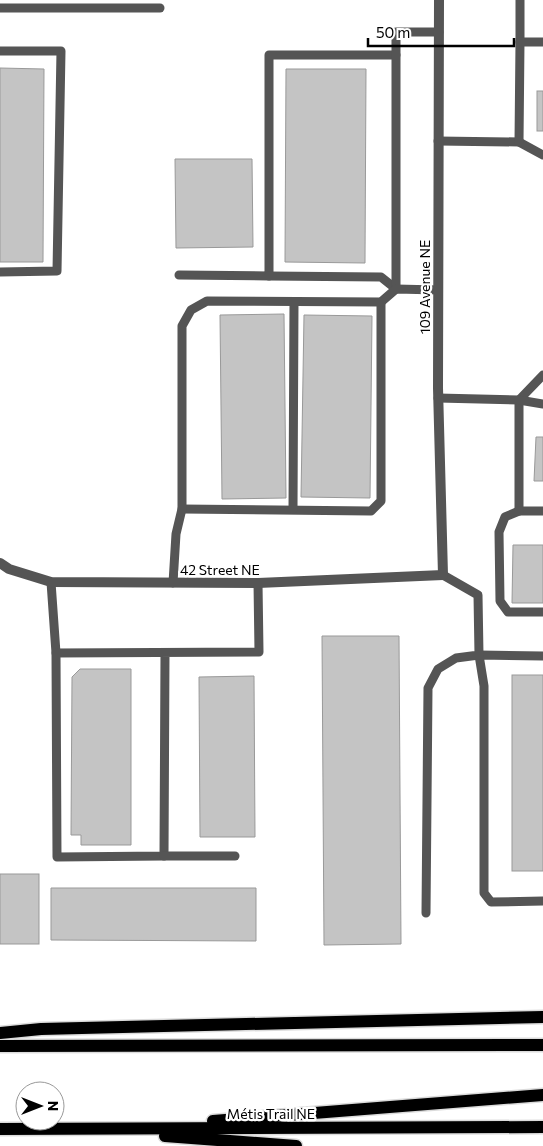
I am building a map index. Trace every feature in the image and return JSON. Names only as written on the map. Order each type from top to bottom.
[{"type":"main road","points":[[0,1033],[41,1029],[543,1017]]},
{"type":"main road","points":[[0,1046],[543,1045]]},
{"type":"main road","points":[[73,1129],[263,1118],[543,1095]]},
{"type":"main road","name":"Métis Trail NE","points":[[0,1129],[543,1127]]},
{"type":"main road","points":[[73,1129],[296,1146]]},
{"type":"street","name":"109 Avenue NE","points":[[439,0],[438,398],[442,575]]},
{"type":"street","name":"42 Street NE","points":[[0,563],[9,569],[51,582],[258,582],[442,575]]},
{"type":"lane","points":[[519,142],[520,0]]},
{"type":"lane","points":[[0,8],[160,8]]},
{"type":"lane","points":[[173,582],[176,534],[182,509],[182,326],[191,310],[207,301],[381,302],[396,289],[396,32],[439,32]]},
{"type":"lane","points":[[520,42],[543,42]]},
{"type":"lane","points":[[0,51],[61,50],[57,271],[0,272]]},
{"type":"lane","points":[[268,276],[268,55],[396,56]]},
{"type":"lane","points":[[438,141],[519,142],[543,155]]},
{"type":"lane","points":[[179,275],[381,277],[396,289],[438,290]]},
{"type":"lane","points":[[293,509],[294,302]]},
{"type":"lane","points":[[182,509],[371,510],[381,501],[381,302]]},
{"type":"lane","points":[[518,511],[518,400],[543,375]]},
{"type":"lane","points":[[438,398],[518,400],[543,404]]},
{"type":"lane","points":[[543,511],[518,511],[505,517],[499,532],[500,601],[508,612],[543,612]]},
{"type":"lane","points":[[442,575],[478,595],[479,656],[484,686],[484,893],[491,902],[543,901]]},
{"type":"lane","points":[[51,582],[56,653],[57,857],[235,856]]},
{"type":"lane","points":[[56,653],[259,652],[258,582]]},
{"type":"lane","points":[[164,856],[165,653]]},
{"type":"lane","points":[[426,913],[428,688],[438,669],[456,658],[543,656]]},
{"type":"building","points":[[0,68],[44,69],[43,262],[0,262]]},
{"type":"building","points":[[286,69],[366,69],[365,263],[285,262]]},
{"type":"building","points":[[537,91],[543,91],[543,131],[537,131]]},
{"type":"building","points":[[175,159],[252,159],[253,247],[176,248]]},
{"type":"building","points":[[284,314],[286,498],[222,499],[220,315]]},
{"type":"building","points":[[304,315],[372,316],[370,498],[301,497]]},
{"type":"building","points":[[536,437],[543,437],[543,481],[534,481]]},
{"type":"building","points":[[513,545],[543,545],[543,603],[512,603]]},
{"type":"building","points":[[322,636],[399,636],[401,944],[324,945]]},
{"type":"building","points":[[80,669],[131,669],[131,845],[81,845],[81,835],[71,835],[72,677]]},
{"type":"building","points":[[512,675],[543,675],[543,871],[512,871]]},
{"type":"building","points":[[254,676],[255,837],[200,837],[199,677]]},
{"type":"building","points":[[0,874],[39,874],[39,944],[0,944]]},
{"type":"building","points":[[51,888],[256,888],[256,941],[51,940]]}]
